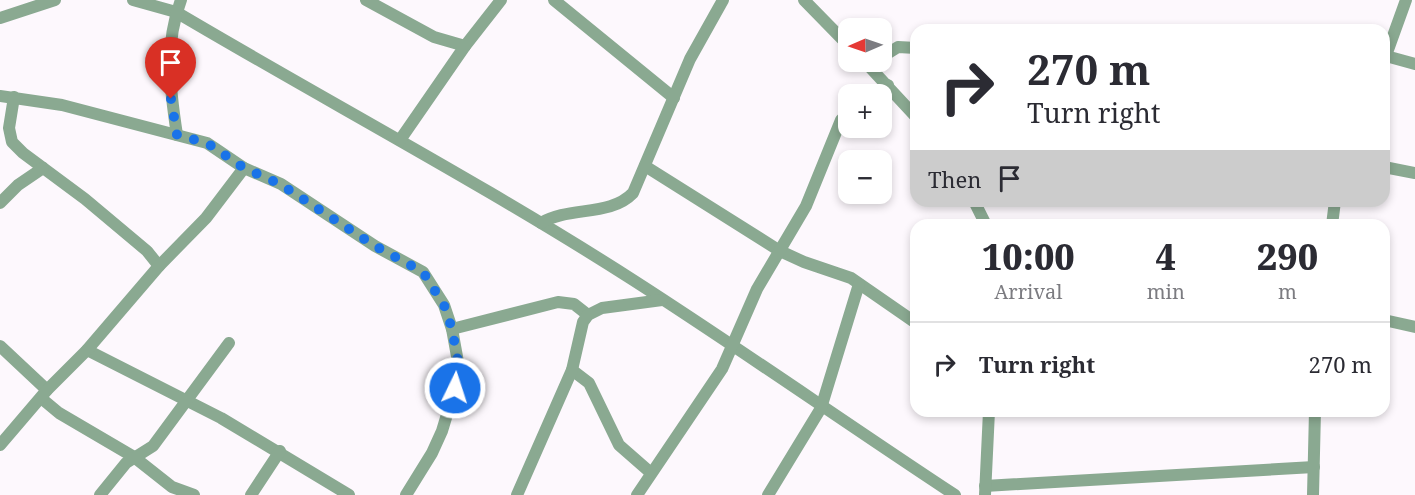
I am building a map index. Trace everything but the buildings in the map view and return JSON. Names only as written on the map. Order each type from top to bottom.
[{"type":"street","points":[[0,18],[55,0]]},
{"type":"street","points":[[133,0],[179,6],[541,223],[734,345],[822,408],[955,495]]},
{"type":"street","points":[[366,0],[434,37],[465,46]]},
{"type":"street","points":[[400,140],[465,46],[501,0]]},
{"type":"street","points":[[554,0],[674,98]]},
{"type":"street","points":[[541,223],[563,213],[617,205],[625,202],[633,193],[698,43],[723,0]]},
{"type":"street","points":[[804,0],[838,35]]},
{"type":"street","points":[[1390,45],[1406,0]]},
{"type":"street","points":[[177,135],[169,76],[171,32],[179,6]]},
{"type":"street","points":[[892,51],[898,47],[910,48]]},
{"type":"street","points":[[1390,60],[1415,64]]},
{"type":"street","points":[[877,72],[887,84]]},
{"type":"street","points":[[892,90],[910,110]]},
{"type":"street","points":[[0,96],[63,105],[207,143],[244,168],[280,184],[375,246],[423,272],[444,305],[452,329],[458,362],[455,388],[432,453],[406,495]]},
{"type":"street","points":[[14,97],[9,128],[12,142],[147,251],[159,266]]},
{"type":"street","points":[[637,495],[722,369],[757,289],[806,206],[838,127]]},
{"type":"street","points":[[645,166],[780,251],[804,262],[842,274],[910,319]]},
{"type":"street","points":[[0,203],[18,185],[43,168]]},
{"type":"street","points":[[0,445],[44,394],[87,350],[159,266],[206,218],[244,168]]},
{"type":"street","points":[[1390,168],[1415,173]]},
{"type":"street","points":[[768,495],[822,408],[859,284]]},
{"type":"street","points":[[517,495],[572,370],[577,342],[583,322],[588,315],[610,306],[662,300]]},
{"type":"street","points":[[452,329],[558,302],[574,304],[588,315]]},
{"type":"street","points":[[1390,321],[1415,327]]},
{"type":"street","points":[[100,495],[134,457],[153,446],[189,401],[229,343]]},
{"type":"street","points":[[0,346],[59,413],[134,457],[172,486],[194,495]]},
{"type":"street","points":[[87,350],[189,401],[280,451],[349,495]]},
{"type":"street","points":[[572,370],[589,383],[619,445],[651,473]]},
{"type":"street","points":[[989,417],[985,490],[1314,467]]},
{"type":"street","points":[[1313,495],[1315,417]]},
{"type":"street","points":[[250,495],[280,451]]},
{"type":"route","points":[[171,99],[177,135],[207,143],[244,168],[280,184],[375,246],[423,272],[432,282],[444,305],[452,329],[458,362],[455,388]]}]
